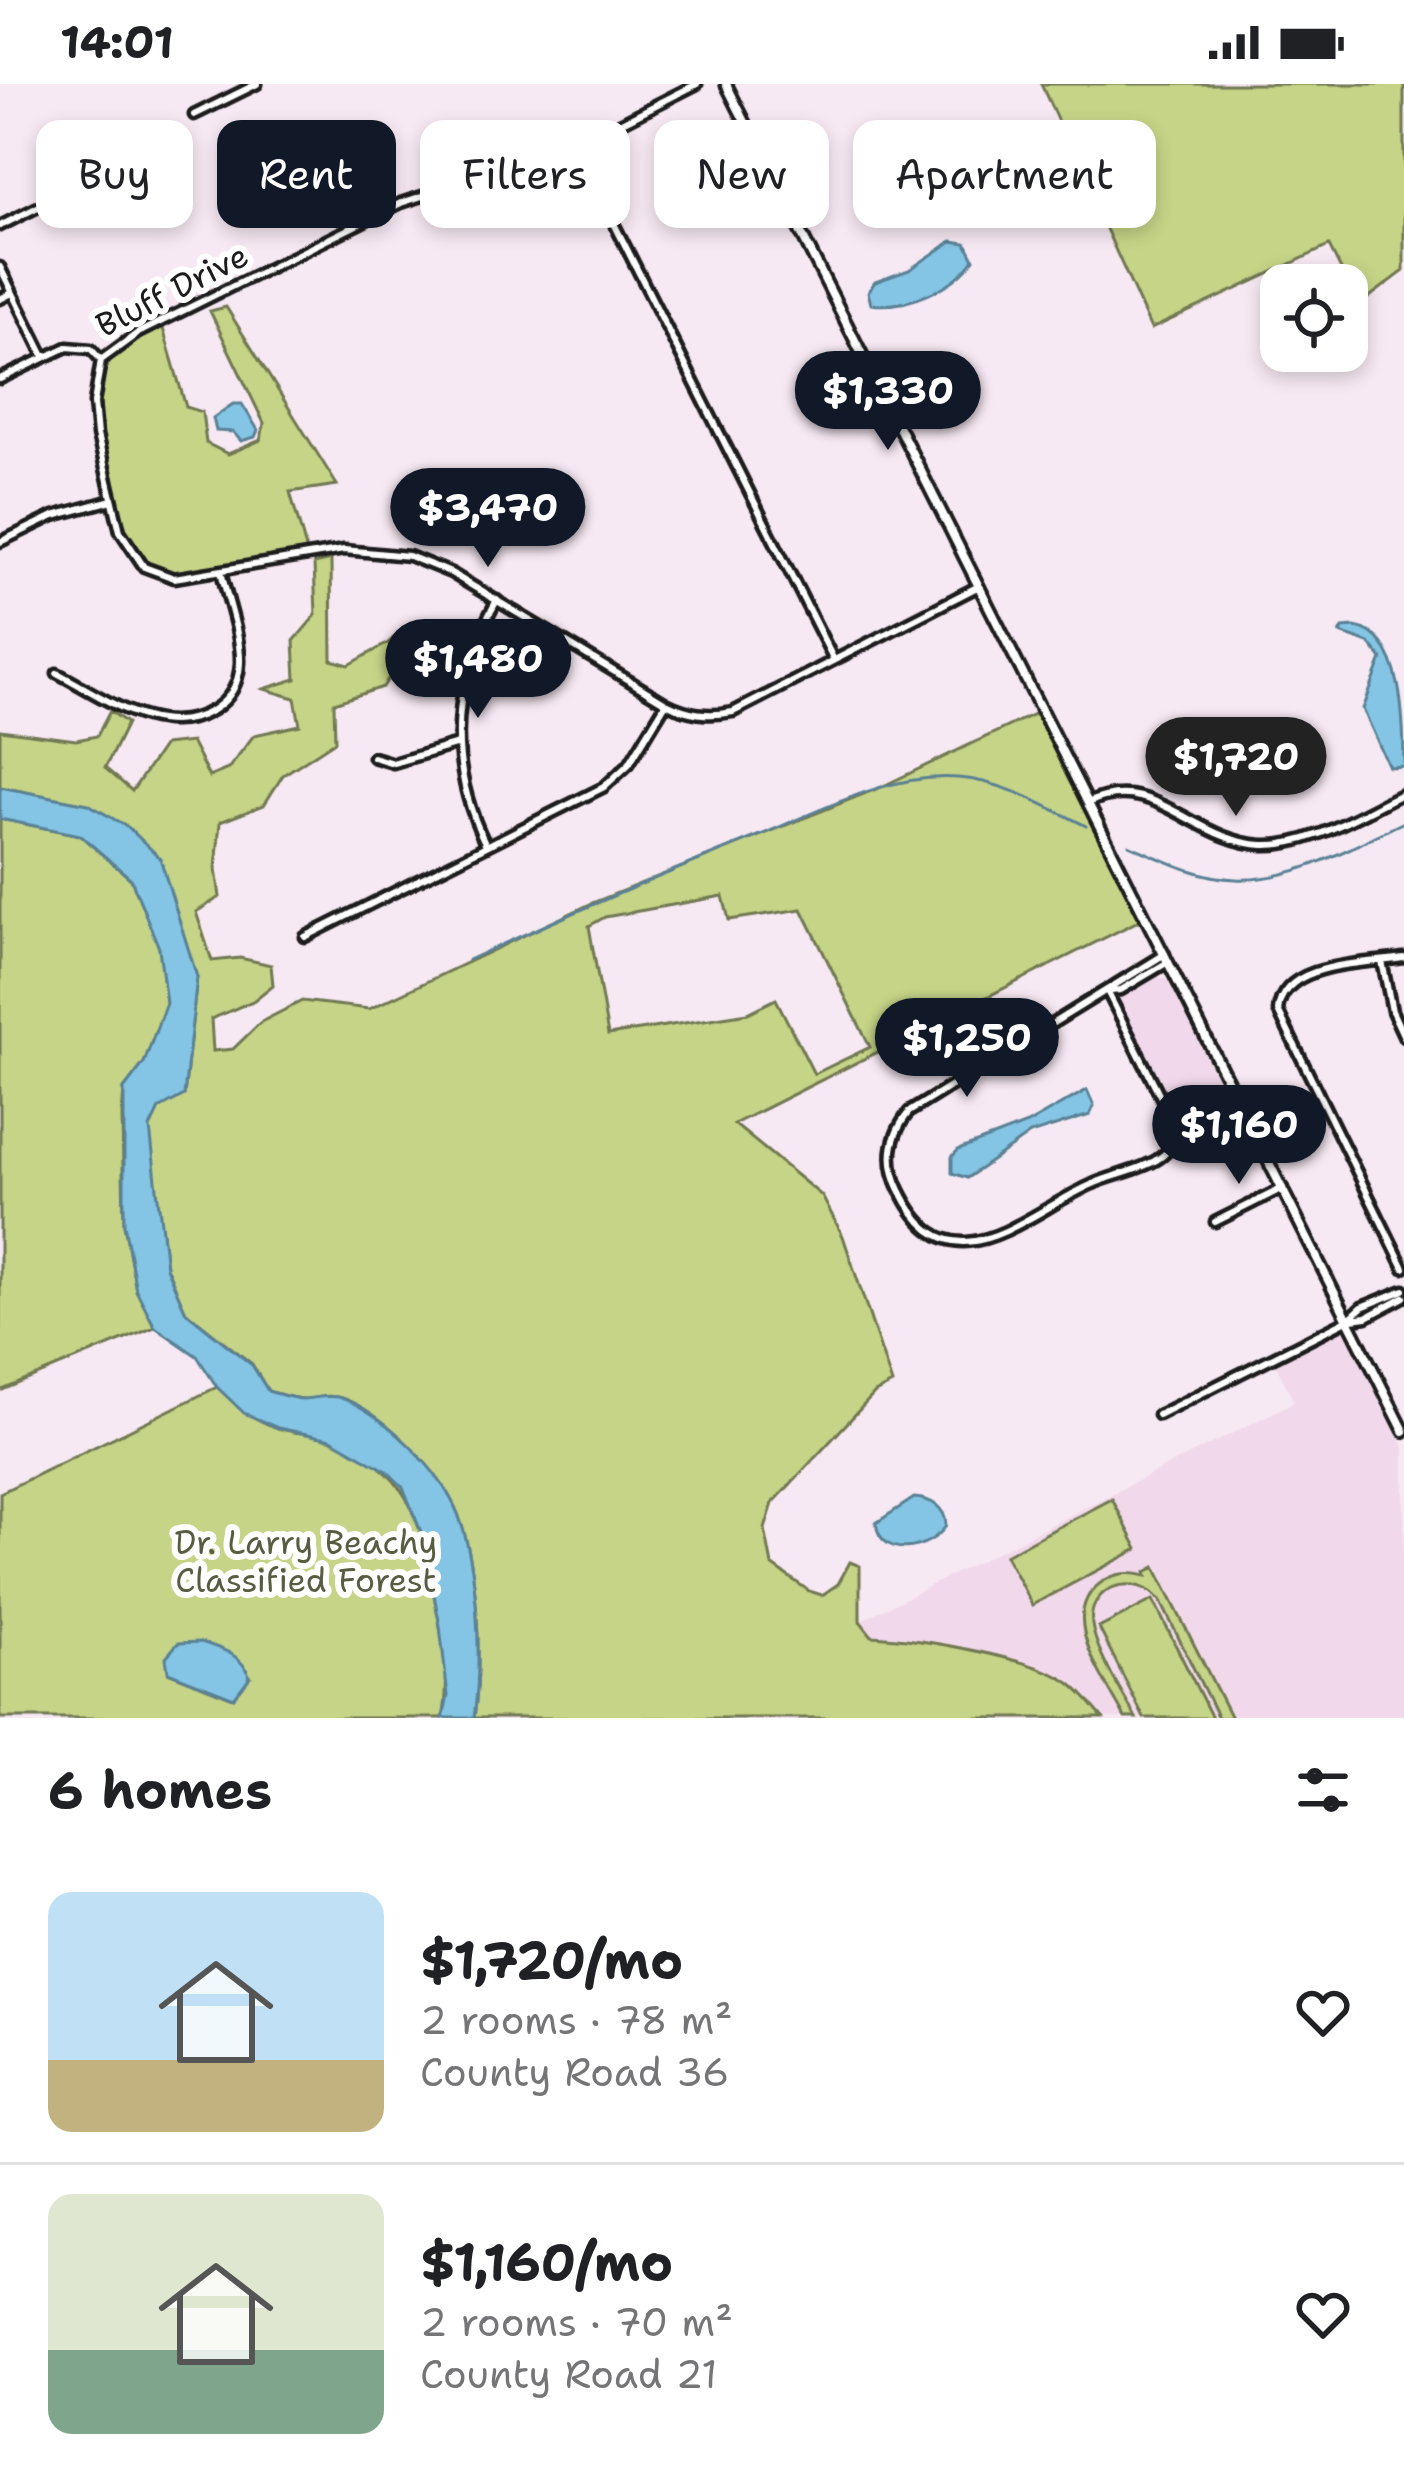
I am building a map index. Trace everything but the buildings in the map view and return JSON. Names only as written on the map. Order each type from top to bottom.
[{"type":"street","points":[[194,116],[257,84]]},
{"type":"street","name":"Bluff Drive","points":[[626,120],[697,84]]},
{"type":"street","points":[[726,84],[1404,1431]]},
{"type":"street","name":"Bluff Drive","points":[[0,379],[75,345],[91,349],[101,360],[138,333],[420,196]]},
{"type":"street","points":[[0,226],[36,208]]},
{"type":"street","points":[[616,228],[834,660]]},
{"type":"street","points":[[0,268],[44,356]]},
{"type":"street","points":[[0,298],[12,292]]},
{"type":"street","points":[[101,360],[94,419],[120,531],[144,567],[174,578],[368,549],[431,563],[666,703],[698,714],[733,712],[979,586]]},
{"type":"street","points":[[0,542],[54,516],[112,500]]},
{"type":"street","points":[[57,673],[150,720],[178,722],[210,712],[233,692],[239,671],[240,656],[221,571]]},
{"type":"street","points":[[486,845],[463,785],[458,744],[463,678],[478,632],[496,600]]},
{"type":"street","points":[[305,937],[618,777],[666,703]]},
{"type":"street","points":[[373,757],[393,763],[458,744]]},
{"type":"street","points":[[1088,803],[1109,794],[1135,793],[1225,838],[1268,845],[1303,839],[1404,793]]},
{"type":"street","points":[[1107,991],[1171,1116],[1175,1138],[1169,1151],[1096,1182],[995,1237],[962,1244],[938,1237],[917,1222],[896,1182],[892,1146],[902,1121],[918,1104],[1107,991],[1167,957]]},
{"type":"street","points":[[1404,958],[1302,975],[1281,994],[1278,1011],[1404,1268]]},
{"type":"street","points":[[1382,961],[1389,1003],[1404,1037]]},
{"type":"street","points":[[1215,1222],[1283,1188]]},
{"type":"street","points":[[1159,1415],[1349,1319],[1367,1317],[1404,1293]]},
{"type":"shaded area","points":[[1155,975],[1168,980],[1184,1000],[1229,1091],[1177,1117],[1118,998]]},
{"type":"shaded area","points":[[1342,1327],[1404,1447],[1404,1718],[1103,1718],[1068,1681],[909,1638],[872,1636],[860,1621],[1294,1402],[1274,1361]]},
{"type":"green space","points":[[1041,84],[1404,84],[1404,271],[1368,298],[1368,264],[1338,264],[1329,246],[1290,264],[1260,264],[1260,278],[1151,329],[1106,228],[1156,228],[1156,120],[1057,120]]},
{"type":"green space","points":[[226,307],[337,485],[290,492],[307,552],[211,570],[162,571],[144,559],[117,509],[102,442],[103,381],[120,349],[162,325],[186,407],[202,412],[206,443],[228,454],[261,440],[264,423],[210,311]]},
{"type":"green space","points":[[331,560],[332,660],[349,665],[400,632],[409,645],[383,687],[334,703],[335,741],[283,775],[264,805],[220,822],[216,869],[220,897],[196,912],[212,961],[240,958],[271,965],[273,985],[253,1001],[211,1019],[213,1051],[233,1049],[261,1022],[302,1001],[369,1009],[592,903],[879,788],[1038,712],[1142,919],[734,1124],[822,1196],[843,1236],[892,1384],[875,1393],[773,1503],[765,1529],[772,1565],[822,1595],[838,1584],[850,1562],[860,1566],[860,1621],[872,1636],[946,1645],[1032,1666],[1071,1684],[1103,1718],[474,1718],[478,1642],[474,1587],[458,1514],[439,1480],[392,1430],[358,1406],[337,1397],[299,1399],[268,1391],[252,1364],[186,1312],[166,1267],[149,1128],[159,1108],[184,1095],[197,977],[88,804],[0,787],[0,730],[76,740],[97,736],[110,711],[127,723],[105,768],[132,791],[164,745],[191,742],[209,777],[228,769],[254,735],[300,725],[295,698],[264,689],[296,679],[294,641],[316,615],[314,564]],"holes":[[[723,896],[729,920],[802,909],[870,1047],[814,1074],[776,999],[748,1013],[608,1035],[589,926],[605,917]]]},
{"type":"green space","points":[[0,819],[80,835],[131,879],[160,948],[166,1003],[144,1063],[124,1089],[122,1117],[124,1224],[136,1290],[155,1327],[0,1391]]},
{"type":"green space","name":"Dr. Larry Beachy Classified Forest","points":[[217,1387],[269,1425],[325,1438],[358,1452],[395,1481],[422,1539],[444,1654],[443,1718],[0,1718],[0,1493]],"holes":[[[168,1672],[250,1677],[233,1698]]]},
{"type":"green space","points":[[1112,1499],[1138,1549],[1032,1605],[1005,1555]]},
{"type":"green space","points":[[1155,1567],[1231,1718],[1218,1718],[1161,1602],[1139,1586],[1114,1587],[1103,1593],[1092,1615],[1101,1653],[1136,1718],[1125,1718],[1097,1668],[1083,1630],[1088,1596],[1113,1576],[1147,1576]]},
{"type":"green space","points":[[1153,1600],[1212,1718],[1144,1718],[1099,1628]]},
{"type":"water","points":[[952,241],[966,243],[974,259],[955,279],[914,300],[871,304],[868,292],[875,282],[909,270]]},
{"type":"water","points":[[233,404],[242,404],[258,430],[255,437],[241,441],[233,432],[216,431],[213,418]]},
{"type":"water","points":[[1355,627],[1371,633],[1392,663],[1401,705],[1404,766],[1389,767],[1363,709],[1382,659],[1369,643],[1340,633]]},
{"type":"water","points":[[0,787],[88,804],[129,828],[160,858],[197,977],[184,1095],[159,1109],[150,1128],[166,1267],[186,1312],[252,1365],[268,1391],[299,1399],[337,1397],[358,1406],[392,1430],[439,1480],[458,1514],[474,1587],[478,1669],[474,1718],[443,1718],[448,1696],[440,1626],[423,1537],[403,1487],[387,1471],[331,1439],[278,1428],[244,1413],[217,1387],[197,1356],[155,1327],[136,1290],[124,1224],[124,1089],[144,1063],[166,1003],[159,948],[131,879],[80,835],[0,819]]},
{"type":"water","points":[[1087,1090],[1094,1106],[1090,1115],[1030,1134],[967,1178],[952,1173],[952,1157],[958,1150],[1027,1124]]},
{"type":"water","points":[[914,1498],[936,1505],[946,1526],[918,1546],[887,1543],[876,1523]]},
{"type":"water","points":[[201,1642],[230,1654],[246,1669],[250,1677],[234,1698],[168,1672],[166,1657],[178,1643]]},
{"type":"waterway","points":[[468,960],[829,806],[906,781],[958,778],[991,784],[1086,826]]},
{"type":"waterway","points":[[1129,845],[1208,875],[1258,878],[1323,861],[1404,822]]}]
